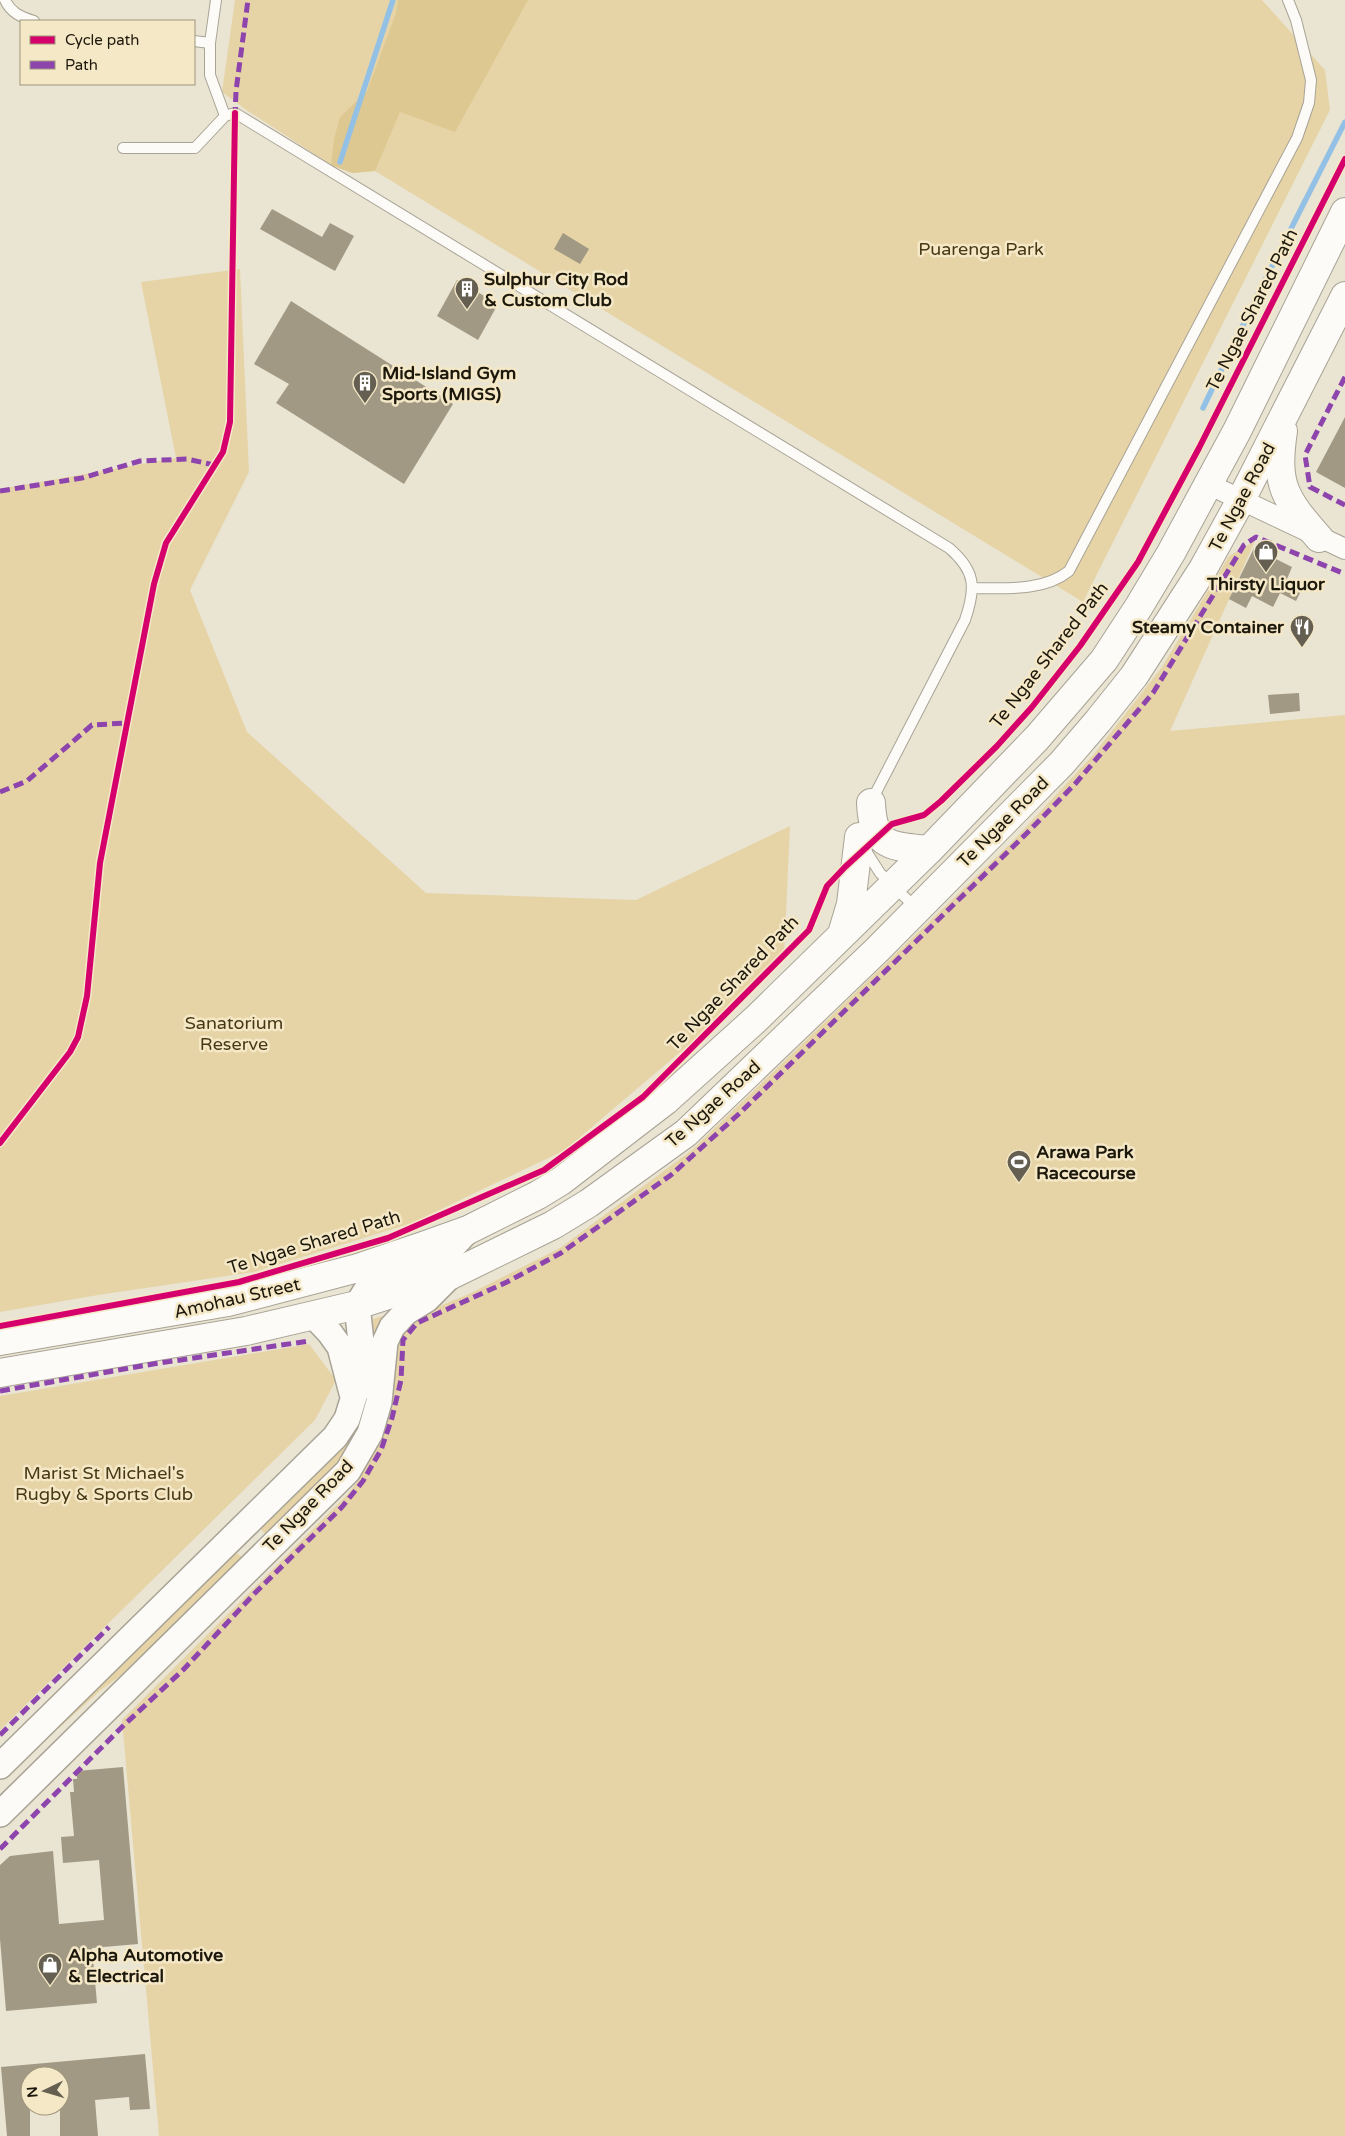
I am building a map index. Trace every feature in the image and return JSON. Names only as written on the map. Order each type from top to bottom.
[{"type":"main road","name":"Te Ngae Road","points":[[468,1230],[538,1195],[561,1181],[665,1101],[755,1020],[893,886],[1037,738],[1104,660],[1157,577],[1237,431],[1345,212]]},
{"type":"main road","name":"Te Ngae Road","points":[[451,1275],[502,1251],[574,1212],[686,1133],[787,1038],[1062,763],[1134,676],[1203,569],[1241,500],[1345,296]]},
{"type":"main road","points":[[1286,412],[1279,459],[1283,487],[1294,509],[1320,538]]},
{"type":"main road","points":[[841,936],[851,904],[862,822],[876,828],[885,842],[893,846],[929,850]]},
{"type":"main road","name":"Amohau Street","points":[[0,1341],[228,1302],[358,1268],[468,1230]]},
{"type":"main road","name":"Amohau Street","points":[[0,1372],[246,1331],[357,1305],[451,1275]]},
{"type":"street","points":[[1208,484],[1345,549]]},
{"type":"street","name":"Te Ngae Road","points":[[0,1766],[335,1437],[347,1419],[360,1377],[362,1351],[357,1305],[367,1289],[379,1280],[443,1258],[468,1230]]},
{"type":"street","name":"Te Ngae Road","points":[[0,1814],[348,1471],[370,1433],[379,1402],[384,1342],[392,1327],[406,1312],[427,1299],[451,1275]]},
{"type":"street","points":[[313,1316],[330,1333],[340,1347],[354,1400]]},
{"type":"street","points":[[239,1531],[261,1556]]},
{"type":"street","points":[[39,1727],[63,1751]]},
{"type":"lane","points":[[5,0],[10,10],[32,20]]},
{"type":"lane","points":[[216,0],[210,43],[210,74],[224,116]]},
{"type":"lane","points":[[972,588],[1018,589],[1060,579],[1069,571],[1297,138],[1309,103],[1311,80],[1296,20],[1288,0]]},
{"type":"lane","points":[[195,41],[210,43]]},
{"type":"lane","points":[[123,148],[194,148],[224,116],[236,113],[949,548],[967,566],[971,576],[970,605],[965,620],[862,822],[870,860],[917,909]]},
{"type":"green space","name":"Puarenga Park","points":[[235,0],[1262,0],[1325,70],[1330,110],[1083,602],[375,171],[352,173],[331,165],[245,109],[222,92]]},
{"type":"green space","name":"Sanatorium Reserve","points":[[240,269],[249,472],[190,590],[247,732],[426,893],[636,900],[790,826],[784,956],[692,1042],[565,1150],[412,1223],[254,1272],[98,1295],[0,1312],[0,489],[176,458],[141,282]]},
{"type":"green space","name":"Arawa Park Racecourse","points":[[1255,541],[1170,731],[1345,715],[1345,2136],[159,2136],[122,1720],[348,1494],[360,1478],[374,1443],[397,1340],[421,1314],[471,1293],[560,1248],[692,1150],[1012,842],[1094,754],[1162,667],[1229,556]]},
{"type":"green space","points":[[386,1315],[377,1394],[346,1458],[269,1533],[264,1533],[261,1529],[262,1524],[340,1449],[366,1321]]},
{"type":"green space","name":"Marist St Michael's Rugby & Sports Club","points":[[309,1344],[336,1380],[315,1420],[0,1730],[0,1396]]},
{"type":"green space","points":[[236,1553],[241,1556],[241,1563],[142,1660],[101,1690],[59,1728],[56,1725],[229,1554]]},
{"type":"shaded area","points":[[398,0],[528,0],[455,132],[400,112],[375,171],[352,173],[331,165],[334,139],[340,117],[367,91],[396,13]]},
{"type":"building","points":[[272,209],[322,237],[330,223],[354,236],[335,271],[260,229]]},
{"type":"building","points":[[563,233],[589,249],[580,264],[554,249]]},
{"type":"building","name":"Sulphur City Rod & Custom Club","points":[[457,280],[498,304],[478,340],[437,316]]},
{"type":"building","name":"Mid-Island Gym Sports (MIGS)","points":[[291,301],[453,404],[404,484],[276,403],[289,384],[254,364]]},
{"type":"building","points":[[1345,417],[1345,488],[1316,472]]},
{"type":"building","name":"Thirsty Liquor","points":[[1254,548],[1292,567],[1287,579],[1303,587],[1296,601],[1280,593],[1273,607],[1252,596],[1246,608],[1229,599]]},
{"type":"building","points":[[1299,693],[1300,711],[1270,714],[1268,695]]},
{"type":"building","points":[[123,1767],[138,1944],[92,1948],[97,2003],[6,2011],[0,1939],[0,1865],[10,1856],[53,1851],[59,1924],[104,1920],[99,1860],[63,1863],[61,1837],[74,1836],[70,1792],[74,1792],[73,1779],[77,1779],[77,1771]]},
{"type":"building","points":[[145,2054],[150,2109],[130,2110],[129,2097],[95,2100],[98,2136],[60,2136],[60,2116],[70,2116],[70,2066],[20,2066],[20,2116],[30,2116],[30,2136],[7,2136],[1,2067]]},
{"type":"waterway","points":[[340,162],[393,0]]},
{"type":"waterway","points":[[1203,408],[1345,122]]},
{"type":"marked path","points":[[235,117],[236,91],[248,0]]},
{"type":"marked path","points":[[1345,377],[1305,455],[1310,487],[1345,505]]},
{"type":"marked path","points":[[0,491],[82,478],[140,461],[187,459],[214,465]]},
{"type":"marked path","points":[[0,1849],[123,1726],[183,1670],[255,1593],[342,1507],[363,1481],[381,1450],[392,1418],[401,1380],[403,1340],[417,1323],[507,1282],[561,1253],[671,1175],[741,1112],[1075,784],[1153,693],[1244,545],[1256,537],[1345,574]]},
{"type":"marked path","points":[[0,792],[27,781],[92,725],[127,723]]},
{"type":"marked path","points":[[0,1391],[153,1364],[309,1341]]},
{"type":"marked path","points":[[0,1735],[109,1627]]},
{"type":"cycle path","points":[[0,1143],[70,1052],[78,1037],[87,996],[100,863],[154,584],[166,543],[223,452],[230,422],[235,113]]},
{"type":"cycle path","name":"Te Ngae Shared Path","points":[[0,1326],[239,1282],[388,1238],[544,1170],[643,1097],[809,930],[827,886],[845,867],[892,824],[924,815],[941,801],[997,746],[1032,707],[1080,646],[1138,562],[1199,448],[1345,159]]},
{"type":"place","name":"Sulphur City Rod & Custom Club","points":[[467,310]]},
{"type":"place","name":"Mid-Island Gym Sports (MIGS)","points":[[365,404]]},
{"type":"place","name":"Thirsty Liquor","points":[[1266,573]]},
{"type":"place","name":"Steamy Container","points":[[1302,648]]},
{"type":"place","name":"Arawa Park Racecourse","points":[[1019,1183]]},
{"type":"place","name":"Alpha Automotive & Electrical","points":[[50,1986]]}]
